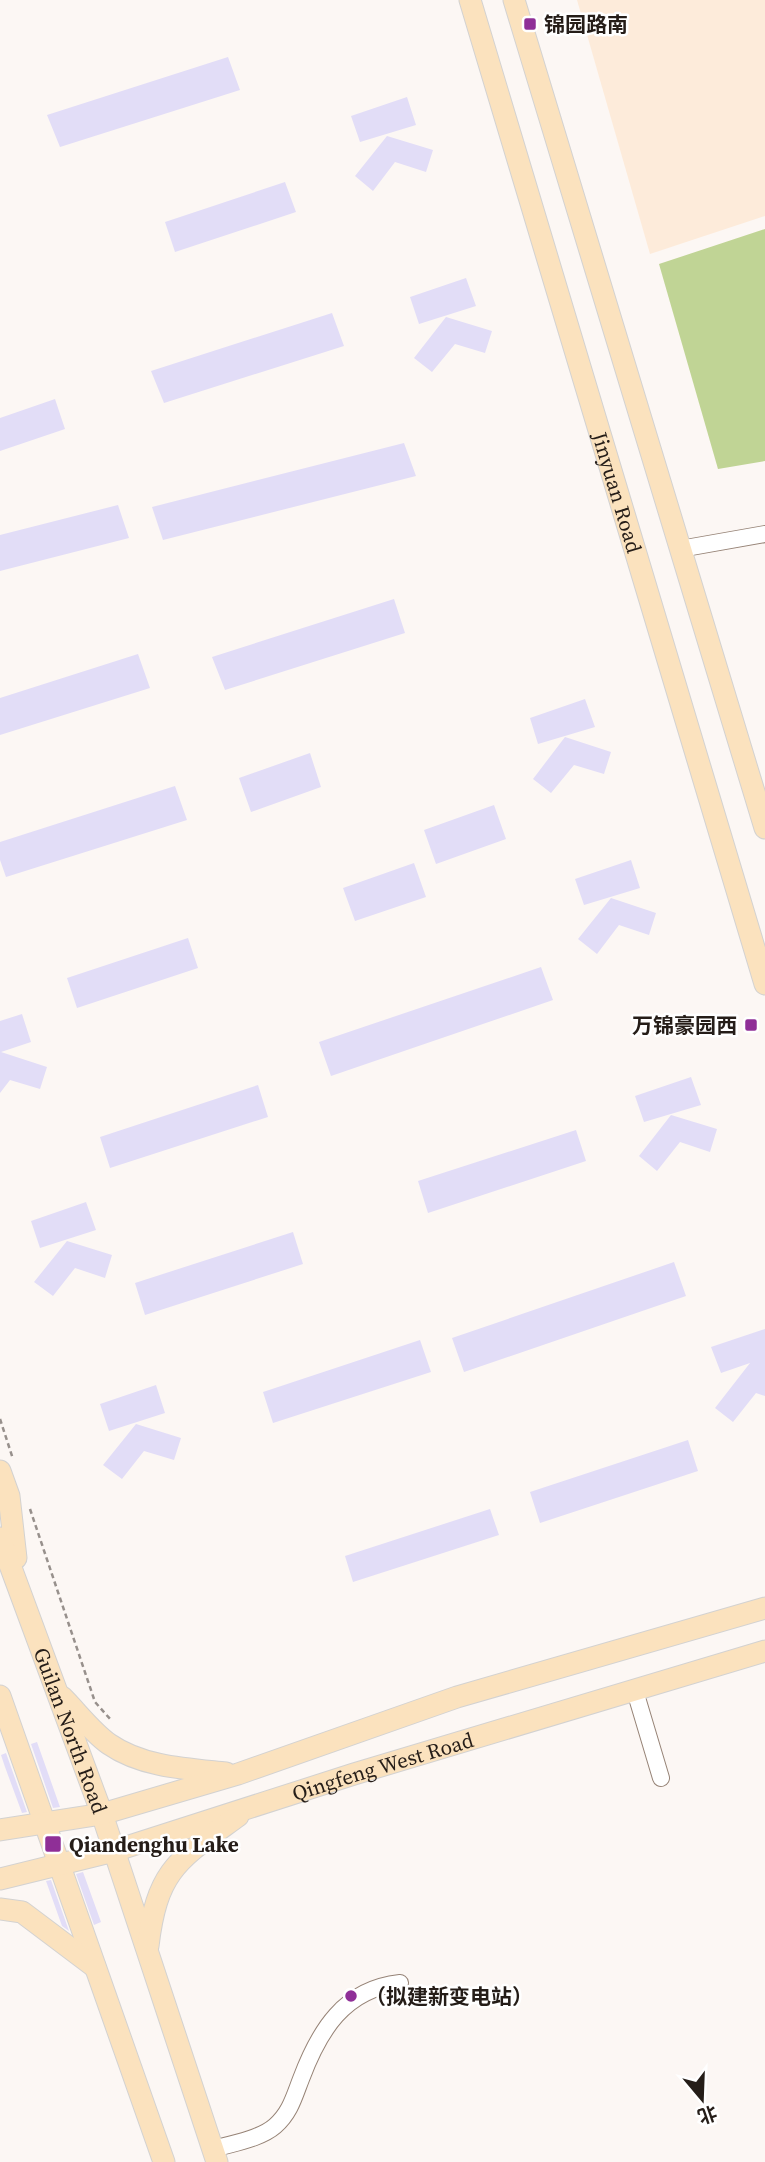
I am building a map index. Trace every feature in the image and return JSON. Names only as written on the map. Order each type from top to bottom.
[{"type":"main road","name":"Jinyuan Road","points":[[470,0],[765,984]]},
{"type":"main road","points":[[514,0],[765,828]]},
{"type":"main road","points":[[9,1471],[9,1496],[20,1592]]},
{"type":"main road","name":"Guilan North Road","points":[[0,1538],[102,1814],[217,2158]]},
{"type":"main road","name":"Qingfeng West Road","points":[[0,1830],[102,1814],[238,1774],[457,1698],[765,1608]]},
{"type":"main road","name":"Qingfeng West Road","points":[[0,1879],[114,1851],[251,1806],[765,1651]]},
{"type":"main road","points":[[57,1692],[107,1743],[128,1756],[180,1769],[238,1774]]},
{"type":"main road","points":[[0,1747],[2,1702]]},
{"type":"main road","points":[[2,1702],[164,2162]]},
{"type":"main road","points":[[148,1951],[152,1914],[160,1888],[172,1868],[251,1806]]},
{"type":"main road","points":[[0,1909],[22,1912],[95,1967]]},
{"type":"main road","points":[[155,2137],[157,2162]]},
{"type":"street","points":[[680,549],[765,534]]},
{"type":"street","points":[[635,1691],[661,1778]]},
{"type":"street","points":[[217,2158],[273,2128],[289,2112],[319,2036],[342,2008],[367,1991],[400,1983]]},
{"type":"path","points":[[0,1419],[9,1471]]},
{"type":"path","points":[[26,1497],[96,1702],[112,1721]]},
{"type":"shaded area","points":[[577,0],[765,0],[765,216],[650,254]]},
{"type":"green space","points":[[765,229],[765,461],[718,469],[659,264]]},
{"type":"building","points":[[228,57],[240,90],[60,147],[47,115]]},
{"type":"building","points":[[407,97],[416,125],[360,142],[351,116]]},
{"type":"building","points":[[387,136],[433,150],[426,172],[395,162],[373,191],[355,176]]},
{"type":"building","points":[[285,182],[296,212],[175,252],[165,222]]},
{"type":"building","points":[[466,278],[476,306],[419,324],[410,297]]},
{"type":"building","points":[[332,313],[344,346],[164,403],[151,371]]},
{"type":"building","points":[[446,317],[492,331],[485,353],[455,344],[432,372],[414,358]]},
{"type":"building","points":[[55,399],[65,429],[0,451],[0,418]]},
{"type":"building","points":[[404,443],[416,476],[163,540],[152,507]]},
{"type":"building","points":[[118,505],[129,538],[0,571],[0,535]]},
{"type":"building","points":[[394,599],[405,633],[225,690],[212,657]]},
{"type":"building","points":[[138,654],[150,688],[0,735],[0,698]]},
{"type":"building","points":[[585,699],[595,727],[538,744],[530,718]]},
{"type":"building","points":[[565,737],[611,752],[604,774],[574,765],[551,793],[533,779]]},
{"type":"building","points":[[310,753],[321,787],[251,812],[239,778]]},
{"type":"building","points":[[175,786],[187,820],[6,877],[0,860],[0,842]]},
{"type":"building","points":[[494,805],[506,839],[436,864],[424,830]]},
{"type":"building","points":[[631,860],[640,888],[584,905],[575,879]]},
{"type":"building","points":[[414,863],[426,897],[355,921],[343,888]]},
{"type":"building","points":[[611,898],[656,913],[649,935],[619,925],[597,954],[578,939]]},
{"type":"building","points":[[188,938],[198,968],[77,1008],[67,978]]},
{"type":"building","points":[[541,967],[553,1000],[331,1076],[319,1042]]},
{"type":"building","points":[[22,1014],[31,1042],[1,1052],[47,1067],[40,1089],[10,1080],[0,1093],[0,1021]]},
{"type":"building","points":[[691,1077],[701,1105],[644,1122],[635,1096]]},
{"type":"building","points":[[258,1085],[268,1117],[110,1168],[100,1137]]},
{"type":"building","points":[[671,1115],[717,1129],[710,1152],[680,1142],[657,1171],[639,1156]]},
{"type":"building","points":[[576,1130],[586,1161],[428,1213],[418,1181]]},
{"type":"building","points":[[86,1202],[96,1230],[40,1248],[31,1221]]},
{"type":"building","points":[[293,1232],[303,1264],[145,1315],[135,1283]]},
{"type":"building","points":[[67,1241],[112,1255],[105,1278],[75,1268],[53,1296],[34,1282]]},
{"type":"building","points":[[674,1262],[686,1296],[464,1372],[452,1338]]},
{"type":"building","points":[[765,1329],[765,1396],[756,1393],[733,1422],[715,1408],[750,1363],[721,1373],[711,1347]]},
{"type":"building","points":[[420,1340],[431,1372],[273,1423],[263,1392]]},
{"type":"building","points":[[156,1385],[165,1413],[109,1431],[100,1404]]},
{"type":"building","points":[[136,1424],[181,1438],[174,1460],[144,1451],[122,1479],[103,1465]]},
{"type":"building","points":[[688,1440],[698,1471],[540,1523],[530,1492]]},
{"type":"building","points":[[490,1509],[499,1535],[353,1582],[345,1556]]},
{"type":"building","points":[[37,1742],[60,1807],[53,1808],[31,1744]]},
{"type":"building","points":[[6,1753],[27,1812],[22,1813],[5,1767],[1,1755]]},
{"type":"building","points":[[83,1872],[101,1922],[94,1925],[76,1874]]},
{"type":"building","points":[[51,1880],[69,1931],[62,1926],[46,1881]]},
{"type":"place","name":"锦园路南","points":[[530,24]]},
{"type":"place","name":"万锦豪园西","points":[[751,1025]]},
{"type":"place","name":"Qiandenghu Lake","points":[[53,1844]]},
{"type":"place","name":"（拟建新变电站）","points":[[351,1996]]}]
